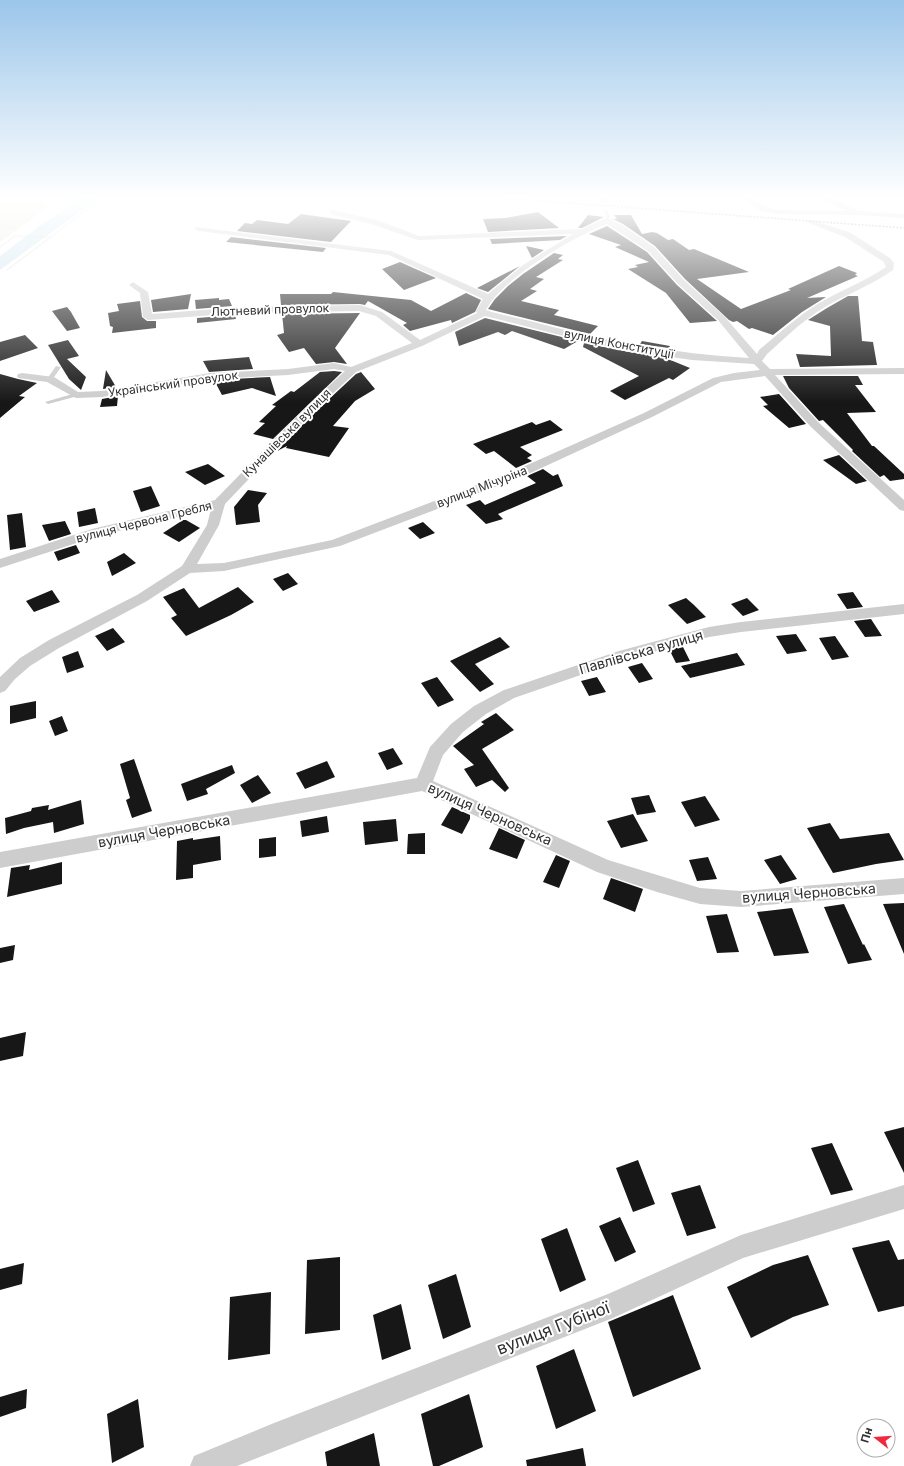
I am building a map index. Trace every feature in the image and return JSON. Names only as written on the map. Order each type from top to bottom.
[{"type":"street","points":[[417,264],[488,298]]},
{"type":"street","points":[[484,313],[481,309],[488,298],[531,264]]},
{"type":"street","points":[[665,264],[721,318],[756,362],[815,425],[904,507]]},
{"type":"street","points":[[756,362],[763,352],[813,311],[838,296],[886,272],[888,264]]},
{"type":"street","name":"Лютневий провулок","points":[[133,286],[144,292],[148,317],[240,310],[360,308],[380,314],[419,344]]},
{"type":"street","name":"вулиця Конституції","points":[[484,313],[643,351],[698,358],[756,362]]},
{"type":"street","name":"Кунашівська вулиця","points":[[0,687],[10,675],[25,662],[54,644],[142,598],[187,569],[213,525],[219,503],[308,412],[352,370],[419,344],[484,313]]},
{"type":"street","name":"Український провулок","points":[[76,395],[102,394],[210,376],[288,372],[334,366],[352,370]]},
{"type":"street","points":[[766,372],[904,371]]},
{"type":"street","name":"вулиця Мічуріна","points":[[187,569],[224,567],[335,543],[520,473],[648,415],[717,380],[766,372]]},
{"type":"street","points":[[22,376],[50,379],[76,395]]},
{"type":"street","name":"вулиця Червона Гребля","points":[[0,564],[97,532],[219,503]]},
{"type":"street","name":"Павлівська вулиця","points":[[422,784],[436,752],[457,728],[480,710],[509,694],[624,655],[710,632],[741,627],[904,609]]},
{"type":"street","name":"вулиця Черновська","points":[[0,860],[422,784],[603,866],[657,884],[700,896],[741,899],[904,886]]},
{"type":"street","name":"вулиця Губіної","points":[[204,1466],[281,1434],[613,1305],[741,1247],[904,1197]]},
{"type":"lane","points":[[50,379],[58,367]]},
{"type":"lane","points":[[48,402],[76,395]]},
{"type":"path","points":[[7,270],[14,264]]},
{"type":"water","points":[[0,264],[8,264],[0,270]]},
{"type":"building","points":[[394,264],[405,264],[436,278],[404,290],[382,269]]},
{"type":"building","points":[[537,264],[556,264],[536,277],[544,279],[530,289],[537,291],[521,301],[559,310],[554,315],[598,326],[590,334],[488,309],[495,299],[508,286]]},
{"type":"building","points":[[658,264],[677,285],[717,321],[690,323],[666,293],[628,269],[638,267],[635,265]]},
{"type":"building","points":[[672,264],[731,264],[749,272],[697,279],[741,309],[791,290],[788,289],[839,266],[857,273],[855,275],[858,276],[807,298],[826,297],[802,312],[773,335],[752,328],[749,329],[737,321],[733,322],[729,320],[685,279]]},
{"type":"building","points":[[520,266],[488,292],[477,288]]},
{"type":"building","points":[[333,292],[411,300],[431,311],[466,293],[481,300],[475,312],[452,323],[451,320],[410,331],[403,325],[407,323],[368,301],[365,305],[281,305],[280,294],[331,294]]},
{"type":"building","points":[[191,294],[188,309],[153,312],[151,300]]},
{"type":"building","points":[[848,296],[858,296],[862,341],[873,342],[877,365],[800,367],[796,354],[831,356],[830,326],[808,320]]},
{"type":"building","points":[[219,298],[219,300],[229,299],[232,306],[196,309],[195,300]]},
{"type":"building","points":[[140,301],[142,317],[147,321],[156,321],[156,328],[112,333],[113,327],[110,326],[108,313],[119,311],[117,304]]},
{"type":"building","points":[[67,307],[80,328],[67,331],[52,311]]},
{"type":"building","points":[[360,313],[335,348],[347,364],[334,362],[316,364],[304,348],[289,352],[277,335],[284,333],[282,314]]},
{"type":"building","points":[[235,315],[236,319],[197,323],[197,318]]},
{"type":"building","points":[[485,318],[578,341],[564,349],[512,331],[505,335],[498,332],[459,346],[455,332]]},
{"type":"building","points":[[25,335],[38,348],[0,361],[0,342]]},
{"type":"building","points":[[68,340],[79,356],[67,359],[86,377],[81,390],[69,379],[48,345]]},
{"type":"building","points":[[642,341],[670,346],[669,348],[640,344]]},
{"type":"building","points":[[584,343],[663,357],[690,368],[673,380],[669,378],[625,400],[610,391],[639,376],[583,347]]},
{"type":"building","points":[[249,357],[253,369],[209,372],[203,361]]},
{"type":"building","points":[[106,370],[116,387],[103,389]]},
{"type":"building","points":[[320,372],[342,372],[273,439],[253,434],[265,423],[259,422],[276,406],[272,405],[291,391],[294,392]]},
{"type":"building","points":[[361,372],[375,389],[355,401],[333,426],[349,428],[329,457],[286,448],[287,446],[277,451],[313,414],[356,374]]},
{"type":"building","points":[[0,374],[37,383],[19,396],[25,397],[0,418]]},
{"type":"building","points":[[783,376],[858,376],[863,385],[855,385],[876,412],[847,413],[872,446],[874,446],[904,474],[904,479],[890,481],[884,475],[880,477],[852,451],[853,450],[823,420],[819,421],[789,388]]},
{"type":"building","points":[[270,377],[276,396],[252,388],[222,395],[214,380]]},
{"type":"building","points":[[779,394],[806,424],[789,428],[763,406],[768,405],[760,397]]},
{"type":"building","points":[[118,396],[117,406],[100,407],[102,399]]},
{"type":"building","points":[[550,420],[563,430],[520,447],[532,455],[527,458],[532,461],[516,468],[494,451],[486,454],[473,444],[532,422],[536,425]]},
{"type":"building","points":[[839,455],[867,481],[856,484],[823,460]]},
{"type":"building","points":[[208,464],[225,476],[205,485],[185,472]]},
{"type":"building","points":[[543,469],[553,476],[558,474],[563,486],[498,514],[503,519],[486,524],[466,505],[480,500],[485,505],[536,483],[527,476]]},
{"type":"building","points":[[151,486],[160,506],[141,512],[133,491]]},
{"type":"building","points":[[248,490],[267,493],[258,505],[260,522],[236,525],[234,507]]},
{"type":"building","points":[[95,508],[98,523],[79,527],[77,512]]},
{"type":"building","points":[[22,513],[26,547],[10,550],[7,515]]},
{"type":"building","points":[[183,520],[186,520],[200,528],[179,542],[163,533]]},
{"type":"building","points":[[65,521],[71,534],[49,541],[42,525]]},
{"type":"building","points":[[423,522],[435,533],[420,539],[408,528]]},
{"type":"building","points":[[76,545],[80,553],[58,561],[54,552]]},
{"type":"building","points":[[124,553],[136,563],[112,576],[107,562]]},
{"type":"building","points":[[288,573],[298,584],[283,591],[273,579]]},
{"type":"building","points":[[238,587],[254,602],[231,615],[186,636],[171,618],[177,615],[163,597],[184,588],[199,608]]},
{"type":"building","points":[[52,590],[60,602],[34,612],[26,601]]},
{"type":"building","points":[[853,592],[863,607],[847,609],[837,594]]},
{"type":"building","points":[[686,598],[706,617],[687,624],[668,605]]},
{"type":"building","points":[[747,598],[759,610],[743,616],[731,604]]},
{"type":"building","points":[[871,619],[882,636],[865,637],[854,621]]},
{"type":"building","points":[[113,628],[125,642],[107,651],[95,636]]},
{"type":"building","points":[[796,634],[807,651],[787,654],[776,636]]},
{"type":"building","points":[[835,636],[849,657],[832,660],[819,638]]},
{"type":"building","points":[[500,637],[510,647],[475,664],[494,684],[480,692],[450,661]]},
{"type":"building","points":[[683,647],[690,661],[676,663],[669,649]]},
{"type":"building","points":[[78,651],[84,667],[67,673],[62,657]]},
{"type":"building","points":[[737,653],[745,665],[690,678],[681,666]]},
{"type":"building","points":[[642,663],[653,679],[639,683],[628,667]]},
{"type":"building","points":[[437,677],[454,700],[438,707],[421,683]]},
{"type":"building","points":[[597,677],[606,692],[589,696],[581,681]]},
{"type":"building","points":[[36,701],[36,718],[10,724],[10,706]]},
{"type":"building","points":[[496,713],[514,730],[482,749],[509,788],[505,792],[492,780],[476,787],[464,769],[474,765],[453,746],[484,724],[481,722]]},
{"type":"building","points":[[62,716],[68,731],[55,736],[49,721]]},
{"type":"building","points":[[393,748],[403,764],[387,770],[378,753]]},
{"type":"building","points":[[134,759],[152,811],[132,818],[126,800],[130,798],[120,764]]},
{"type":"building","points":[[327,761],[335,777],[305,789],[296,773]]},
{"type":"building","points":[[232,765],[235,773],[206,789],[208,794],[187,801],[181,784]]},
{"type":"building","points":[[258,775],[271,793],[252,803],[240,785]]},
{"type":"building","points":[[649,795],[656,812],[637,815],[631,798]]},
{"type":"building","points":[[705,796],[720,820],[695,827],[681,802]]},
{"type":"building","points":[[81,800],[84,824],[54,833],[53,822],[24,828],[6,834],[5,818],[31,811],[32,808],[49,805],[48,810]]},
{"type":"building","points":[[452,807],[470,815],[470,819],[462,834],[441,825]]},
{"type":"building","points":[[633,814],[648,841],[621,848],[607,821]]},
{"type":"building","points":[[327,816],[329,832],[302,837],[300,821]]},
{"type":"building","points":[[396,819],[398,841],[365,845],[363,822]]},
{"type":"building","points":[[830,823],[840,839],[889,833],[904,860],[833,873],[807,828]]},
{"type":"building","points":[[499,828],[525,840],[517,859],[489,849]]},
{"type":"building","points":[[425,833],[425,854],[407,854],[408,834]]},
{"type":"building","points":[[220,836],[221,860],[193,865],[193,878],[176,880],[177,841]]},
{"type":"building","points":[[276,837],[276,856],[259,858],[259,839]]},
{"type":"building","points":[[556,855],[570,861],[559,888],[543,882]]},
{"type":"building","points":[[781,855],[797,879],[780,884],[764,860]]},
{"type":"building","points":[[708,857],[717,879],[697,881],[689,860]]},
{"type":"building","points":[[62,862],[62,884],[7,897],[11,868],[30,865],[29,870]]},
{"type":"building","points":[[611,878],[643,889],[635,912],[603,899]]},
{"type":"building","points":[[904,903],[904,954],[883,904]]},
{"type":"building","points":[[844,904],[863,945],[864,944],[872,960],[848,964],[824,907]]},
{"type":"building","points":[[792,908],[809,953],[774,956],[757,912]]},
{"type":"building","points":[[727,914],[739,952],[717,953],[706,916]]},
{"type":"building","points":[[15,945],[13,960],[0,963],[0,948]]},
{"type":"building","points":[[26,1032],[23,1056],[0,1061],[0,1038]]},
{"type":"building","points":[[904,1127],[904,1173],[884,1132]]},
{"type":"building","points":[[832,1143],[853,1190],[831,1195],[811,1148]]},
{"type":"building","points":[[638,1160],[655,1204],[633,1212],[616,1168]]},
{"type":"building","points":[[700,1185],[716,1228],[687,1236],[671,1193]]},
{"type":"building","points":[[620,1217],[636,1252],[615,1262],[599,1226]]},
{"type":"building","points":[[567,1228],[586,1280],[560,1292],[541,1239]]},
{"type":"building","points":[[889,1240],[898,1260],[904,1259],[904,1306],[878,1312],[852,1248]]},
{"type":"building","points":[[808,1255],[829,1305],[793,1317],[751,1338],[727,1287],[773,1265]]},
{"type":"building","points":[[340,1257],[340,1330],[305,1334],[307,1260]]},
{"type":"building","points":[[24,1263],[22,1284],[0,1290],[0,1269]]},
{"type":"building","points":[[456,1274],[471,1327],[443,1339],[428,1285]]},
{"type":"building","points":[[271,1292],[270,1354],[228,1360],[230,1297]]},
{"type":"building","points":[[673,1295],[701,1369],[633,1397],[608,1322]]},
{"type":"building","points":[[401,1304],[411,1349],[382,1360],[373,1315]]},
{"type":"building","points":[[574,1349],[596,1411],[556,1429],[536,1366]]},
{"type":"building","points":[[27,1389],[26,1408],[0,1417],[0,1397]]},
{"type":"building","points":[[469,1394],[483,1447],[439,1466],[433,1466],[421,1414]]},
{"type":"building","points":[[138,1399],[144,1447],[112,1463],[107,1414]]},
{"type":"building","points":[[374,1433],[380,1466],[327,1466],[325,1452]]},
{"type":"building","points":[[583,1448],[586,1466],[527,1466],[526,1460]]}]
